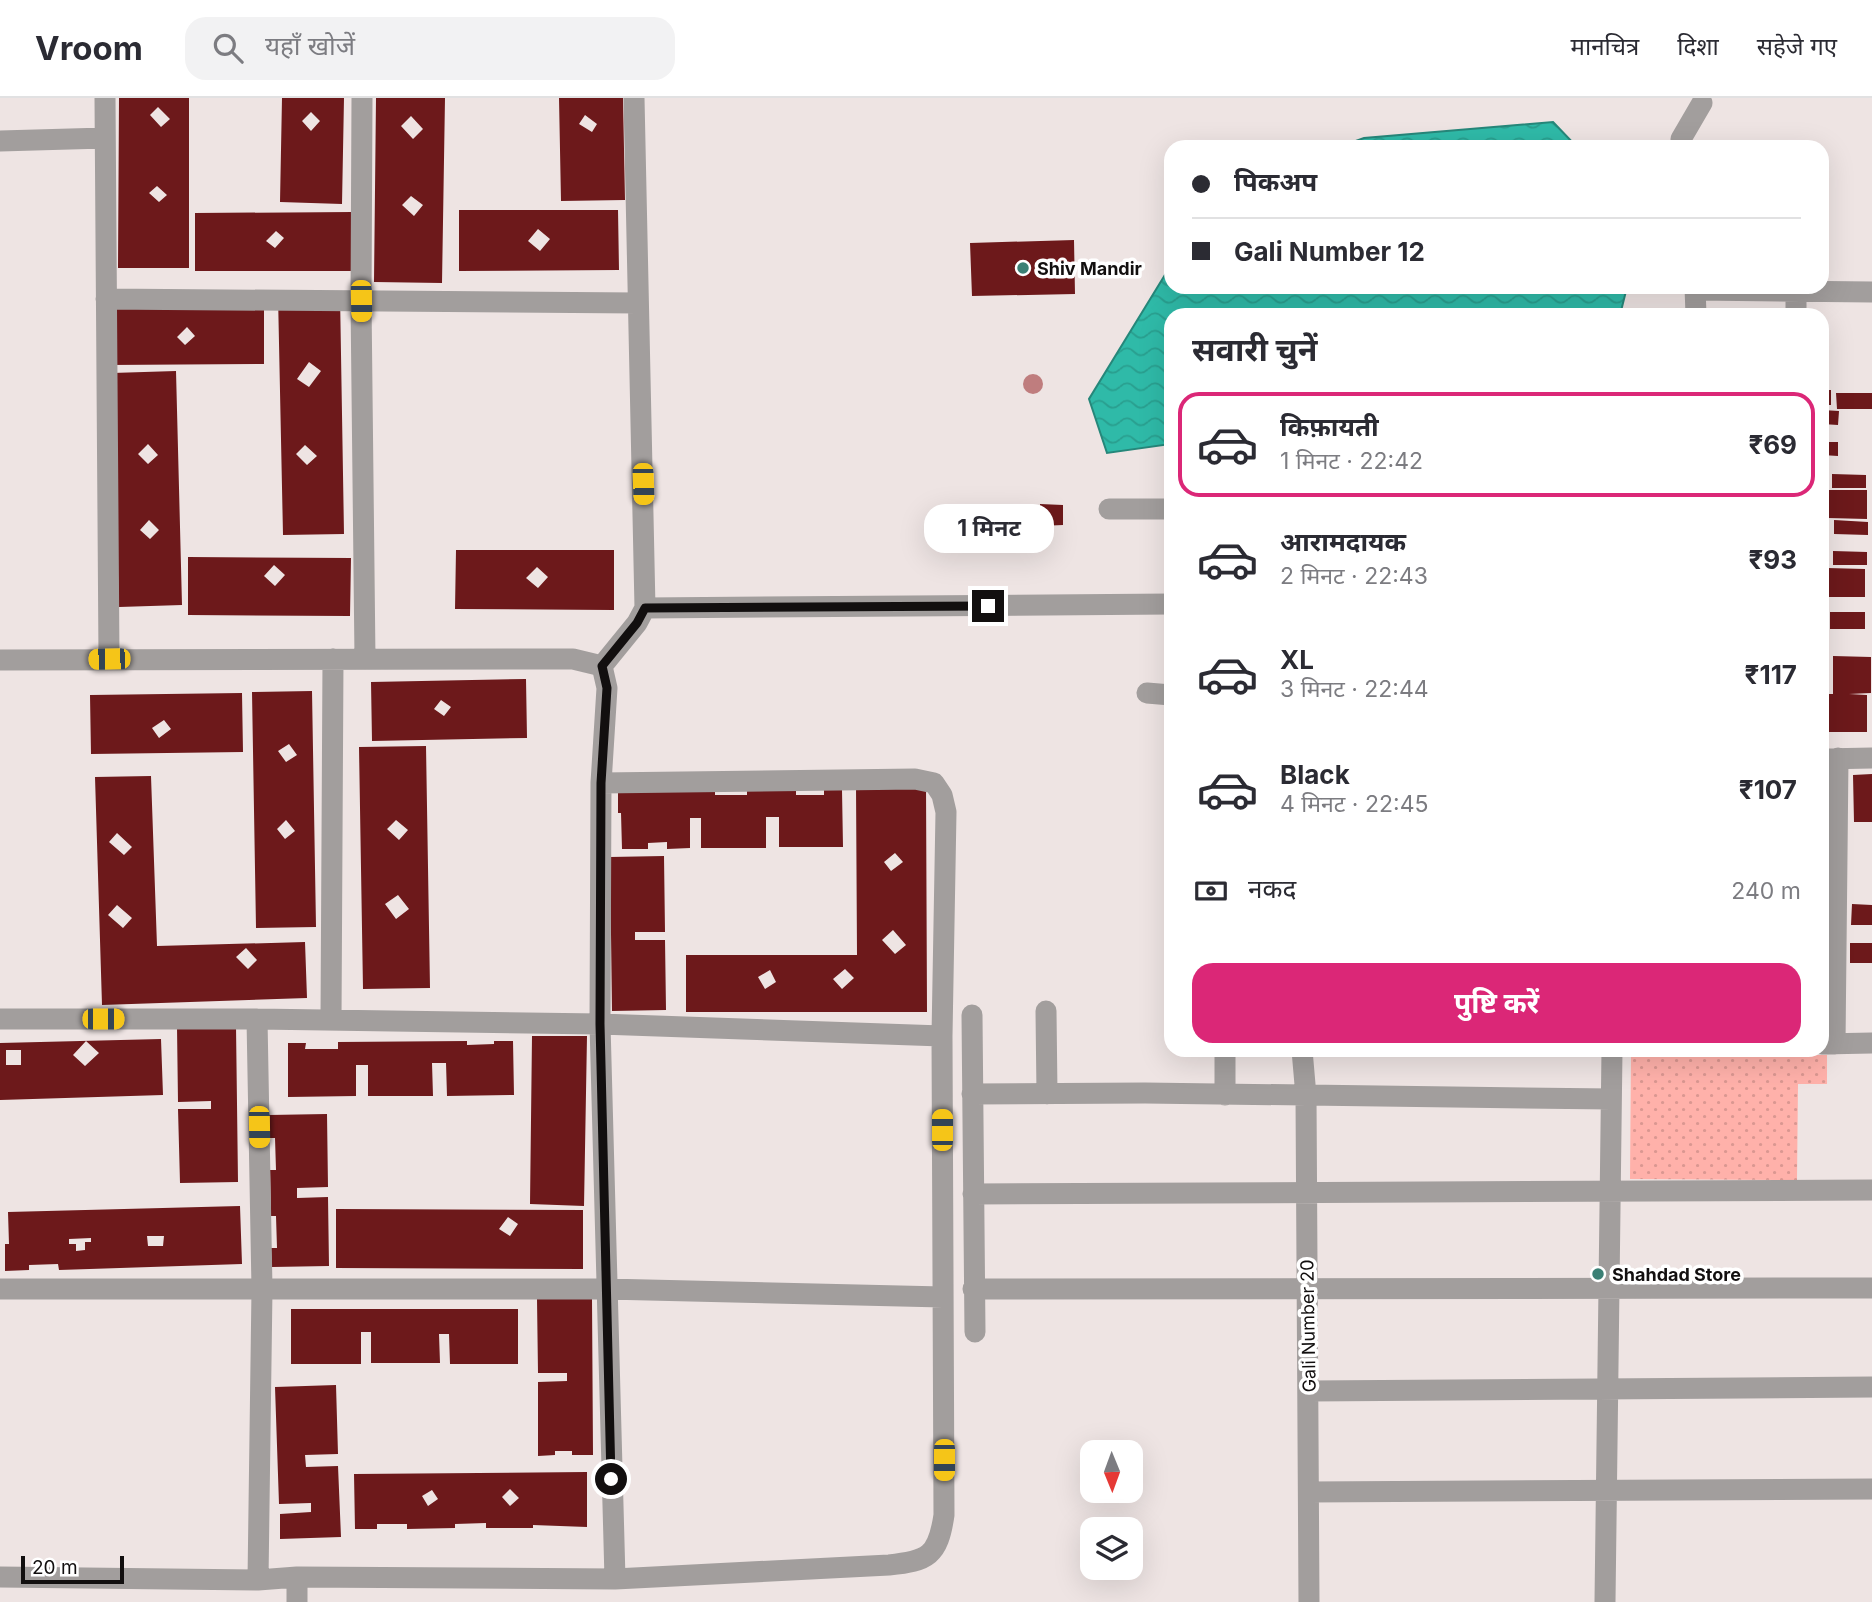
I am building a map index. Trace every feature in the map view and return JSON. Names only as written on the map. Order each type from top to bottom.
[{"type":"street","points":[[105,98],[109,659]]},
{"type":"street","points":[[362,98],[365,659]]},
{"type":"street","points":[[602,666],[637,623],[645,608],[634,98]]},
{"type":"street","points":[[1681,140],[1702,103]]},
{"type":"street","points":[[0,141],[106,138]]},
{"type":"street","points":[[1829,292],[1872,292]]},
{"type":"street","points":[[106,299],[638,303]]},
{"type":"street","points":[[1109,509],[1164,509]]},
{"type":"street","points":[[645,608],[1164,604]]},
{"type":"street","points":[[331,1020],[333,659]]},
{"type":"street","points":[[0,660],[573,659],[602,666]]},
{"type":"street","points":[[602,666],[607,688],[601,783],[600,1024],[615,1579]]},
{"type":"street","points":[[1147,693],[1164,694]]},
{"type":"street","points":[[1829,901],[1830,758],[1872,758]]},
{"type":"street","points":[[0,1577],[258,1580],[297,1577],[615,1579],[889,1565],[917,1562],[935,1549],[942,1531],[944,1515],[942,1036],[946,812],[942,794],[934,783],[915,779],[601,783]]},
{"type":"street","points":[[1046,1011],[1047,1094]]},
{"type":"street","points":[[972,1015],[975,1332]]},
{"type":"street","points":[[0,1019],[257,1019],[600,1024],[942,1036]]},
{"type":"street","points":[[257,1019],[262,1289],[258,1580]]},
{"type":"street","points":[[1829,1044],[1872,1043]]},
{"type":"street","points":[[1225,1057],[1225,1095]]},
{"type":"street","name":"Gali Number 20","points":[[1303,1057],[1306,1096],[1310,1391],[1309,1602]]},
{"type":"street","points":[[1605,1602],[1612,1057]]},
{"type":"street","points":[[972,1094],[1611,1099]]},
{"type":"street","points":[[973,1194],[1872,1190]]},
{"type":"street","points":[[973,1289],[1872,1288]]},
{"type":"street","points":[[0,1289],[606,1289],[943,1297]]},
{"type":"street","points":[[1310,1391],[1872,1387]]},
{"type":"street","points":[[1309,1492],[1872,1489]]},
{"type":"street","points":[[297,1577],[298,1602]]},
{"type":"shaded area","points":[[1631,1057],[1827,1057],[1827,1084],[1798,1084],[1797,1180],[1630,1179]]},
{"type":"water","points":[[1553,122],[1570,140],[1358,140]]},
{"type":"water","points":[[1164,276],[1164,294],[1625,294],[1622,308],[1164,308],[1164,445],[1107,453],[1089,399]]},
{"type":"building","points":[[119,98],[189,98],[189,268],[118,268]],"holes":[[[158,107],[170,119],[161,127],[150,115]],[[157,186],[167,195],[159,202],[149,193]]]},
{"type":"building","points":[[282,98],[344,98],[342,204],[280,202]],"holes":[[[311,112],[320,121],[311,131],[302,121]]]},
{"type":"building","points":[[376,98],[445,98],[442,283],[374,282]],"holes":[[[411,116],[423,129],[413,139],[401,126]],[[411,196],[423,205],[414,216],[402,205]]]},
{"type":"building","points":[[559,98],[623,98],[625,200],[561,201]],"holes":[[[585,115],[597,124],[592,132],[579,124]]]},
{"type":"building","points":[[459,210],[618,210],[619,270],[459,271]],"holes":[[[538,229],[550,239],[540,251],[528,241]]]},
{"type":"building","points":[[353,212],[353,271],[195,271],[195,213]],"holes":[[[276,231],[284,238],[275,248],[266,241]]]},
{"type":"building","name":"Shiv Mandir","points":[[1074,240],[1075,294],[972,296],[970,243]]},
{"type":"building","points":[[340,294],[344,534],[283,535],[278,295]],"holes":[[[309,362],[321,371],[309,387],[297,379]],[[305,445],[317,456],[307,465],[296,454]]]},
{"type":"building","points":[[264,304],[264,364],[107,365],[106,306]],"holes":[[[187,327],[195,336],[185,345],[177,337]]]},
{"type":"building","points":[[176,371],[182,605],[119,607],[112,373]],"holes":[[[148,444],[158,455],[148,464],[138,454]],[[149,520],[159,530],[150,539],[140,530]]]},
{"type":"building","points":[[1836,393],[1872,393],[1872,409],[1837,409]]},
{"type":"building","points":[[1829,410],[1839,411],[1838,425],[1829,424]]},
{"type":"building","points":[[1829,442],[1838,442],[1838,456],[1829,455]]},
{"type":"building","points":[[1832,474],[1866,475],[1866,488],[1832,488]]},
{"type":"building","points":[[1829,490],[1867,490],[1867,519],[1829,518]]},
{"type":"building","points":[[1040,504],[1063,505],[1063,525],[1040,526]]},
{"type":"building","points":[[989,506],[1005,506],[1004,526],[989,526]]},
{"type":"building","points":[[1834,520],[1868,522],[1868,535],[1834,534]]},
{"type":"building","points":[[456,550],[614,550],[614,610],[455,609]],"holes":[[[537,567],[548,577],[538,588],[526,578]]]},
{"type":"building","points":[[1833,551],[1867,552],[1867,565],[1833,565]]},
{"type":"building","points":[[188,557],[351,558],[350,616],[188,615]],"holes":[[[274,565],[285,575],[275,586],[264,576]]]},
{"type":"building","points":[[1829,568],[1865,569],[1865,597],[1829,597]]},
{"type":"building","points":[[1830,612],[1865,612],[1865,629],[1830,629]]},
{"type":"building","points":[[1833,656],[1871,657],[1871,693],[1849,694],[1867,695],[1867,732],[1829,732]]},
{"type":"building","points":[[526,679],[527,738],[372,741],[371,682]],"holes":[[[441,700],[451,707],[444,716],[434,709]]]},
{"type":"building","points":[[312,691],[316,927],[256,928],[252,692]],"holes":[[[289,744],[297,755],[286,762],[278,751]],[[286,820],[295,831],[285,839],[277,829]]]},
{"type":"building","points":[[242,693],[243,752],[91,754],[90,695]],"holes":[[[164,720],[171,729],[159,738],[152,728]]]},
{"type":"building","points":[[426,746],[430,988],[363,989],[359,747]],"holes":[[[396,820],[408,830],[399,840],[387,829]],[[398,895],[409,909],[396,919],[385,904]]]},
{"type":"building","points":[[1872,774],[1872,822],[1854,822],[1853,775]]},
{"type":"building","points":[[151,776],[157,946],[305,942],[307,998],[102,1005],[95,777]],"holes":[[[117,833],[132,847],[124,855],[109,842]],[[117,905],[132,918],[123,928],[108,915]],[[246,948],[257,960],[248,969],[236,957]]]},
{"type":"building","points":[[926,784],[927,1012],[686,1012],[686,955],[857,955],[856,785]],"holes":[[[895,853],[903,862],[891,871],[884,862]],[[893,930],[906,945],[895,954],[882,940]],[[845,969],[854,978],[842,989],[833,979]],[[770,970],[776,982],[765,989],[758,977]]]},
{"type":"building","points":[[796,790],[796,795],[824,795],[824,790],[842,790],[843,847],[779,847],[779,817],[766,817],[766,848],[701,848],[701,818],[690,818],[690,848],[667,849],[667,842],[648,843],[648,849],[622,849],[618,792],[715,791],[715,795],[747,795],[747,791]]},
{"type":"building","points":[[664,856],[665,932],[635,932],[635,940],[665,940],[666,1010],[612,1011],[610,857]]},
{"type":"building","points":[[1829,901],[1830,901],[1829,966]]},
{"type":"building","points":[[1852,904],[1872,905],[1872,925],[1851,925]]},
{"type":"building","points":[[1850,943],[1872,943],[1872,963],[1850,963]]},
{"type":"building","points":[[236,1026],[238,1182],[180,1183],[178,1109],[211,1109],[211,1101],[178,1102],[177,1027]]},
{"type":"building","points":[[532,1036],[587,1036],[584,1206],[530,1204]]},
{"type":"building","points":[[161,1039],[163,1095],[0,1100],[0,1043]],"holes":[[[86,1041],[99,1053],[85,1066],[73,1055]],[[6,1050],[21,1050],[21,1065],[6,1065]]]},
{"type":"building","points":[[467,1041],[467,1045],[513,1041],[514,1095],[447,1096],[446,1063],[432,1063],[433,1096],[368,1096],[368,1065],[356,1065],[356,1096],[288,1097],[288,1043],[306,1043],[305,1049],[338,1049],[338,1042]]},
{"type":"building","points":[[327,1114],[328,1187],[297,1188],[297,1198],[328,1197],[329,1266],[272,1267],[271,1248],[277,1248],[276,1216],[271,1216],[270,1170],[276,1170],[275,1138],[269,1138],[269,1115]]},
{"type":"building","points":[[240,1206],[242,1264],[59,1270],[58,1264],[29,1265],[29,1270],[5,1271],[5,1244],[9,1244],[8,1212]],"holes":[[[147,1236],[164,1236],[163,1246],[148,1246]],[[91,1238],[91,1242],[85,1242],[85,1250],[76,1251],[76,1244],[69,1244],[69,1239]]]},
{"type":"building","points":[[336,1209],[583,1210],[583,1269],[336,1268]],"holes":[[[508,1217],[518,1224],[510,1236],[499,1229]]]},
{"type":"building","points":[[537,1299],[592,1299],[593,1455],[572,1455],[572,1451],[555,1451],[555,1455],[538,1456],[538,1382],[567,1381],[567,1373],[538,1373]]},
{"type":"building","points":[[291,1309],[518,1309],[518,1364],[450,1364],[449,1334],[439,1334],[440,1363],[371,1363],[371,1332],[361,1332],[361,1364],[291,1364]]},
{"type":"building","points":[[336,1385],[338,1454],[305,1455],[306,1467],[338,1466],[341,1537],[280,1539],[280,1514],[311,1512],[311,1503],[279,1504],[275,1387]]},
{"type":"building","points":[[587,1472],[587,1527],[533,1525],[533,1528],[486,1528],[486,1523],[455,1524],[455,1528],[407,1529],[407,1524],[377,1524],[377,1529],[355,1529],[354,1474]],"holes":[[[510,1489],[519,1498],[510,1506],[502,1497]],[[432,1490],[438,1499],[428,1506],[422,1496]]]},
{"type":"place","name":"Shiv Mandir","points":[[1023,268]]},
{"type":"place","name":"Shahdad Store","points":[[1598,1274]]},
{"type":"route","points":[[611,1479],[600,1024],[601,783],[607,688],[602,666],[637,623],[645,608],[988,606]]}]
